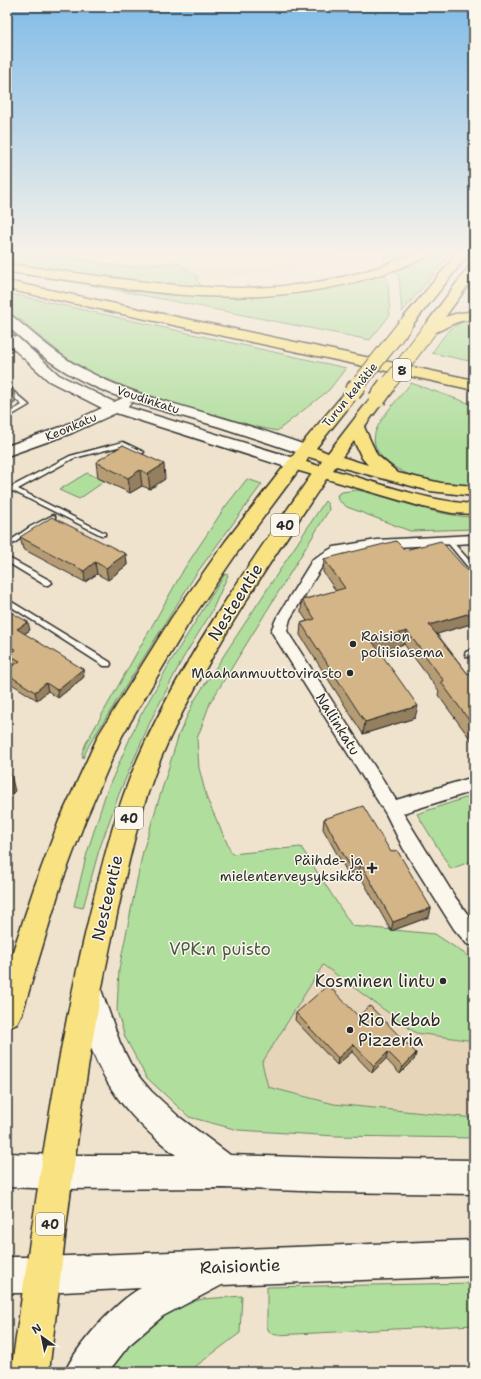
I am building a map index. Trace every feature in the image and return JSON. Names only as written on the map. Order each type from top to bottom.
[{"type":"main road","points":[[147,315],[330,355],[472,392]]},
{"type":"main road","name":"Turun kehätie","points":[[295,464],[413,315]]},
{"type":"main road","name":"Turun kehätie","points":[[327,466],[439,315]]},
{"type":"main road","points":[[428,330],[458,315]]},
{"type":"main road","name":"Voudinkatu","points":[[7,320],[53,357],[93,380],[133,397],[226,424],[306,450]]},
{"type":"main road","name":"Voudinkatu","points":[[8,338],[54,378],[115,408],[295,464]]},
{"type":"main road","name":"8","points":[[319,338],[420,359]]},
{"type":"main road","name":"Keonkatu","points":[[7,451],[51,436],[115,408],[133,397]]},
{"type":"main road","points":[[356,427],[370,458],[394,477]]},
{"type":"main road","points":[[306,450],[327,466],[429,503],[452,508],[474,510]]},
{"type":"main road","points":[[295,464],[327,466],[394,477],[440,489],[474,491]]},
{"type":"main road","name":"40","points":[[7,1014],[48,885],[72,821],[112,734],[183,616],[232,546],[295,464]]},
{"type":"main road","name":"Nesteentie","points":[[30,1372],[56,1172],[87,985],[116,859],[132,806],[155,746],[199,660],[249,579],[327,466]]},
{"type":"main road","points":[[87,985],[100,1030],[110,1055],[119,1074],[132,1092],[161,1122],[224,1172]]},
{"type":"main road","points":[[7,1170],[56,1172],[224,1172],[474,1177]]},
{"type":"main road","name":"Raisiontie","points":[[7,1275],[43,1275],[474,1258]]},
{"type":"main road","points":[[84,1372],[116,1332],[150,1303],[218,1267]]},
{"type":"street","points":[[8,338],[26,334]]},
{"type":"street","name":"Nallinkatu","points":[[474,539],[377,544],[339,550],[318,562],[283,619],[279,631],[392,809],[410,842],[448,903],[461,923],[474,937]]},
{"type":"street","points":[[392,809],[474,784]]},
{"type":"lane","points":[[7,388],[26,405],[7,416]]},
{"type":"lane","points":[[10,491],[72,457],[123,444],[141,452]]},
{"type":"lane","points":[[10,491],[104,534]]},
{"type":"lane","points":[[7,546],[32,528],[59,513]]},
{"type":"lane","points":[[449,541],[474,570]]},
{"type":"lane","points":[[7,559],[48,583]]},
{"type":"lane","points":[[7,601],[107,664]]},
{"type":"shaded area","points":[[323,965],[416,1033],[474,1041],[474,1118],[334,1104],[268,1087],[262,1063]]},
{"type":"green space","points":[[10,315],[108,315],[346,368],[329,390],[277,431],[214,418],[131,389],[88,371],[65,357],[21,320]]},
{"type":"green space","points":[[245,315],[390,315],[370,340]]},
{"type":"green space","points":[[474,319],[474,362],[432,353],[449,331],[459,324]]},
{"type":"green space","points":[[411,383],[474,405],[474,486],[442,484],[413,476],[393,466],[378,452],[375,443],[375,433],[381,420]]},
{"type":"green space","points":[[87,473],[105,481],[79,499],[59,490]]},
{"type":"green space","points":[[247,479],[262,484],[196,574],[89,745],[83,758],[82,753],[86,743],[184,569],[225,507]]},
{"type":"green space","points":[[357,490],[430,510],[459,516],[474,517],[474,529],[410,531],[347,507],[338,500],[337,495],[342,492]]},
{"type":"green space","name":"VPK:n puisto","points":[[325,501],[328,504],[329,510],[210,703],[197,739],[199,768],[207,799],[232,854],[301,847],[352,926],[435,934],[474,960],[474,1041],[416,1033],[323,965],[262,1063],[268,1087],[334,1104],[474,1118],[474,1138],[335,1136],[238,1130],[189,1117],[146,1077],[125,1037],[117,1011],[119,969],[143,851],[179,734],[194,701]]},
{"type":"green space","points":[[225,574],[228,575],[211,613],[183,658],[151,720],[119,794],[99,850],[83,908],[74,906],[87,853],[106,793],[138,720],[171,661]]},
{"type":"green space","points":[[474,795],[474,860],[451,869],[417,814]]},
{"type":"green space","points":[[474,1283],[474,1325],[276,1335],[270,1333],[267,1327],[267,1287]]},
{"type":"green space","points":[[242,1296],[240,1333],[188,1372],[106,1372],[114,1358],[174,1307],[203,1299]]},
{"type":"building","points":[[7,385],[13,388],[7,391]]},
{"type":"building","points":[[123,445],[164,464],[148,474],[140,470],[128,478],[96,462]]},
{"type":"building","points":[[52,517],[126,554],[106,568],[95,562],[84,571],[20,537]]},
{"type":"building","name":"Raision poliisiasema","points":[[396,541],[405,550],[441,541],[474,578],[474,612],[429,625],[468,674],[474,673],[474,727],[441,682],[444,681],[407,631],[372,641],[418,706],[365,722],[301,623],[315,619],[302,600],[345,588],[324,559]]},
{"type":"building","points":[[7,610],[28,622],[17,629],[83,669],[57,690],[46,683],[35,692],[7,674],[7,670],[20,661],[9,655],[16,650],[7,644]]},
{"type":"building","points":[[7,773],[11,775],[7,779]]},
{"type":"building","name":"Päihde- ja mielenterveysyksikkö","points":[[363,806],[391,852],[397,850],[431,908],[393,922],[361,864],[351,868],[324,819]]},
{"type":"building","name":"Rio Kebab Pizzeria","points":[[328,985],[358,1016],[370,1006],[416,1053],[403,1067],[388,1052],[374,1066],[353,1044],[338,1058],[296,1013]]},
{"type":"place","name":"Raision poliisiasema","points":[[353,644]]},
{"type":"place","name":"Maahanmuuttovirasto","points":[[350,673]]},
{"type":"place","name":"Päihde- ja mielenterveysyksikkö","points":[[372,868]]},
{"type":"place","name":"Kosminen lintu","points":[[443,981]]},
{"type":"place","name":"Rio Kebab Pizzeria","points":[[350,1030]]}]
